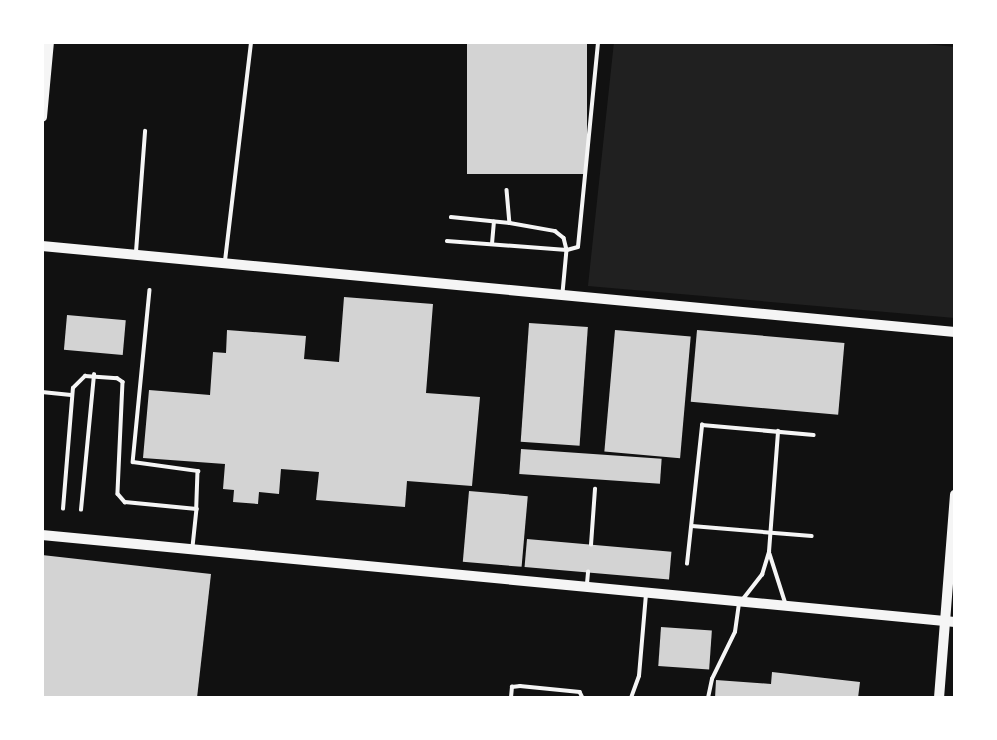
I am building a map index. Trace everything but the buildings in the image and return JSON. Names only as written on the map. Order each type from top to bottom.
[{"type":"main road","points":[[42,117],[49,42]]},
{"type":"main road","points":[[42,246],[225,261],[955,332]]},
{"type":"main road","points":[[939,698],[950,622],[955,495]]},
{"type":"main road","points":[[42,535],[739,604],[950,622]]},
{"type":"lane","points":[[225,261],[251,42]]},
{"type":"lane","points":[[447,241],[567,250],[578,247],[598,42]]},
{"type":"lane","points":[[136,254],[145,131]]},
{"type":"lane","points":[[507,190],[510,223]]},
{"type":"lane","points":[[451,217],[555,231],[564,238],[567,250],[563,295]]},
{"type":"lane","points":[[492,244],[494,222]]},
{"type":"lane","points":[[150,290],[133,462],[198,471],[193,550]]},
{"type":"lane","points":[[63,509],[71,395],[81,377],[94,375],[123,382],[117,489],[122,500],[197,509]]},
{"type":"lane","points":[[81,510],[94,375]]},
{"type":"lane","points":[[42,392],[71,395]]},
{"type":"lane","points":[[687,564],[702,425],[814,435]]},
{"type":"lane","points":[[708,698],[736,629],[739,604],[762,575],[769,552],[778,431]]},
{"type":"lane","points":[[591,545],[595,489]]},
{"type":"lane","points":[[691,526],[812,536]]},
{"type":"lane","points":[[769,552],[787,607]]},
{"type":"lane","points":[[587,588],[588,572]]},
{"type":"lane","points":[[631,698],[639,676],[646,594]]},
{"type":"lane","points":[[511,698],[512,687],[520,686],[580,692],[583,698]]},
{"type":"shaded area","points":[[614,42],[907,42],[955,47],[955,318],[588,286]]}]
